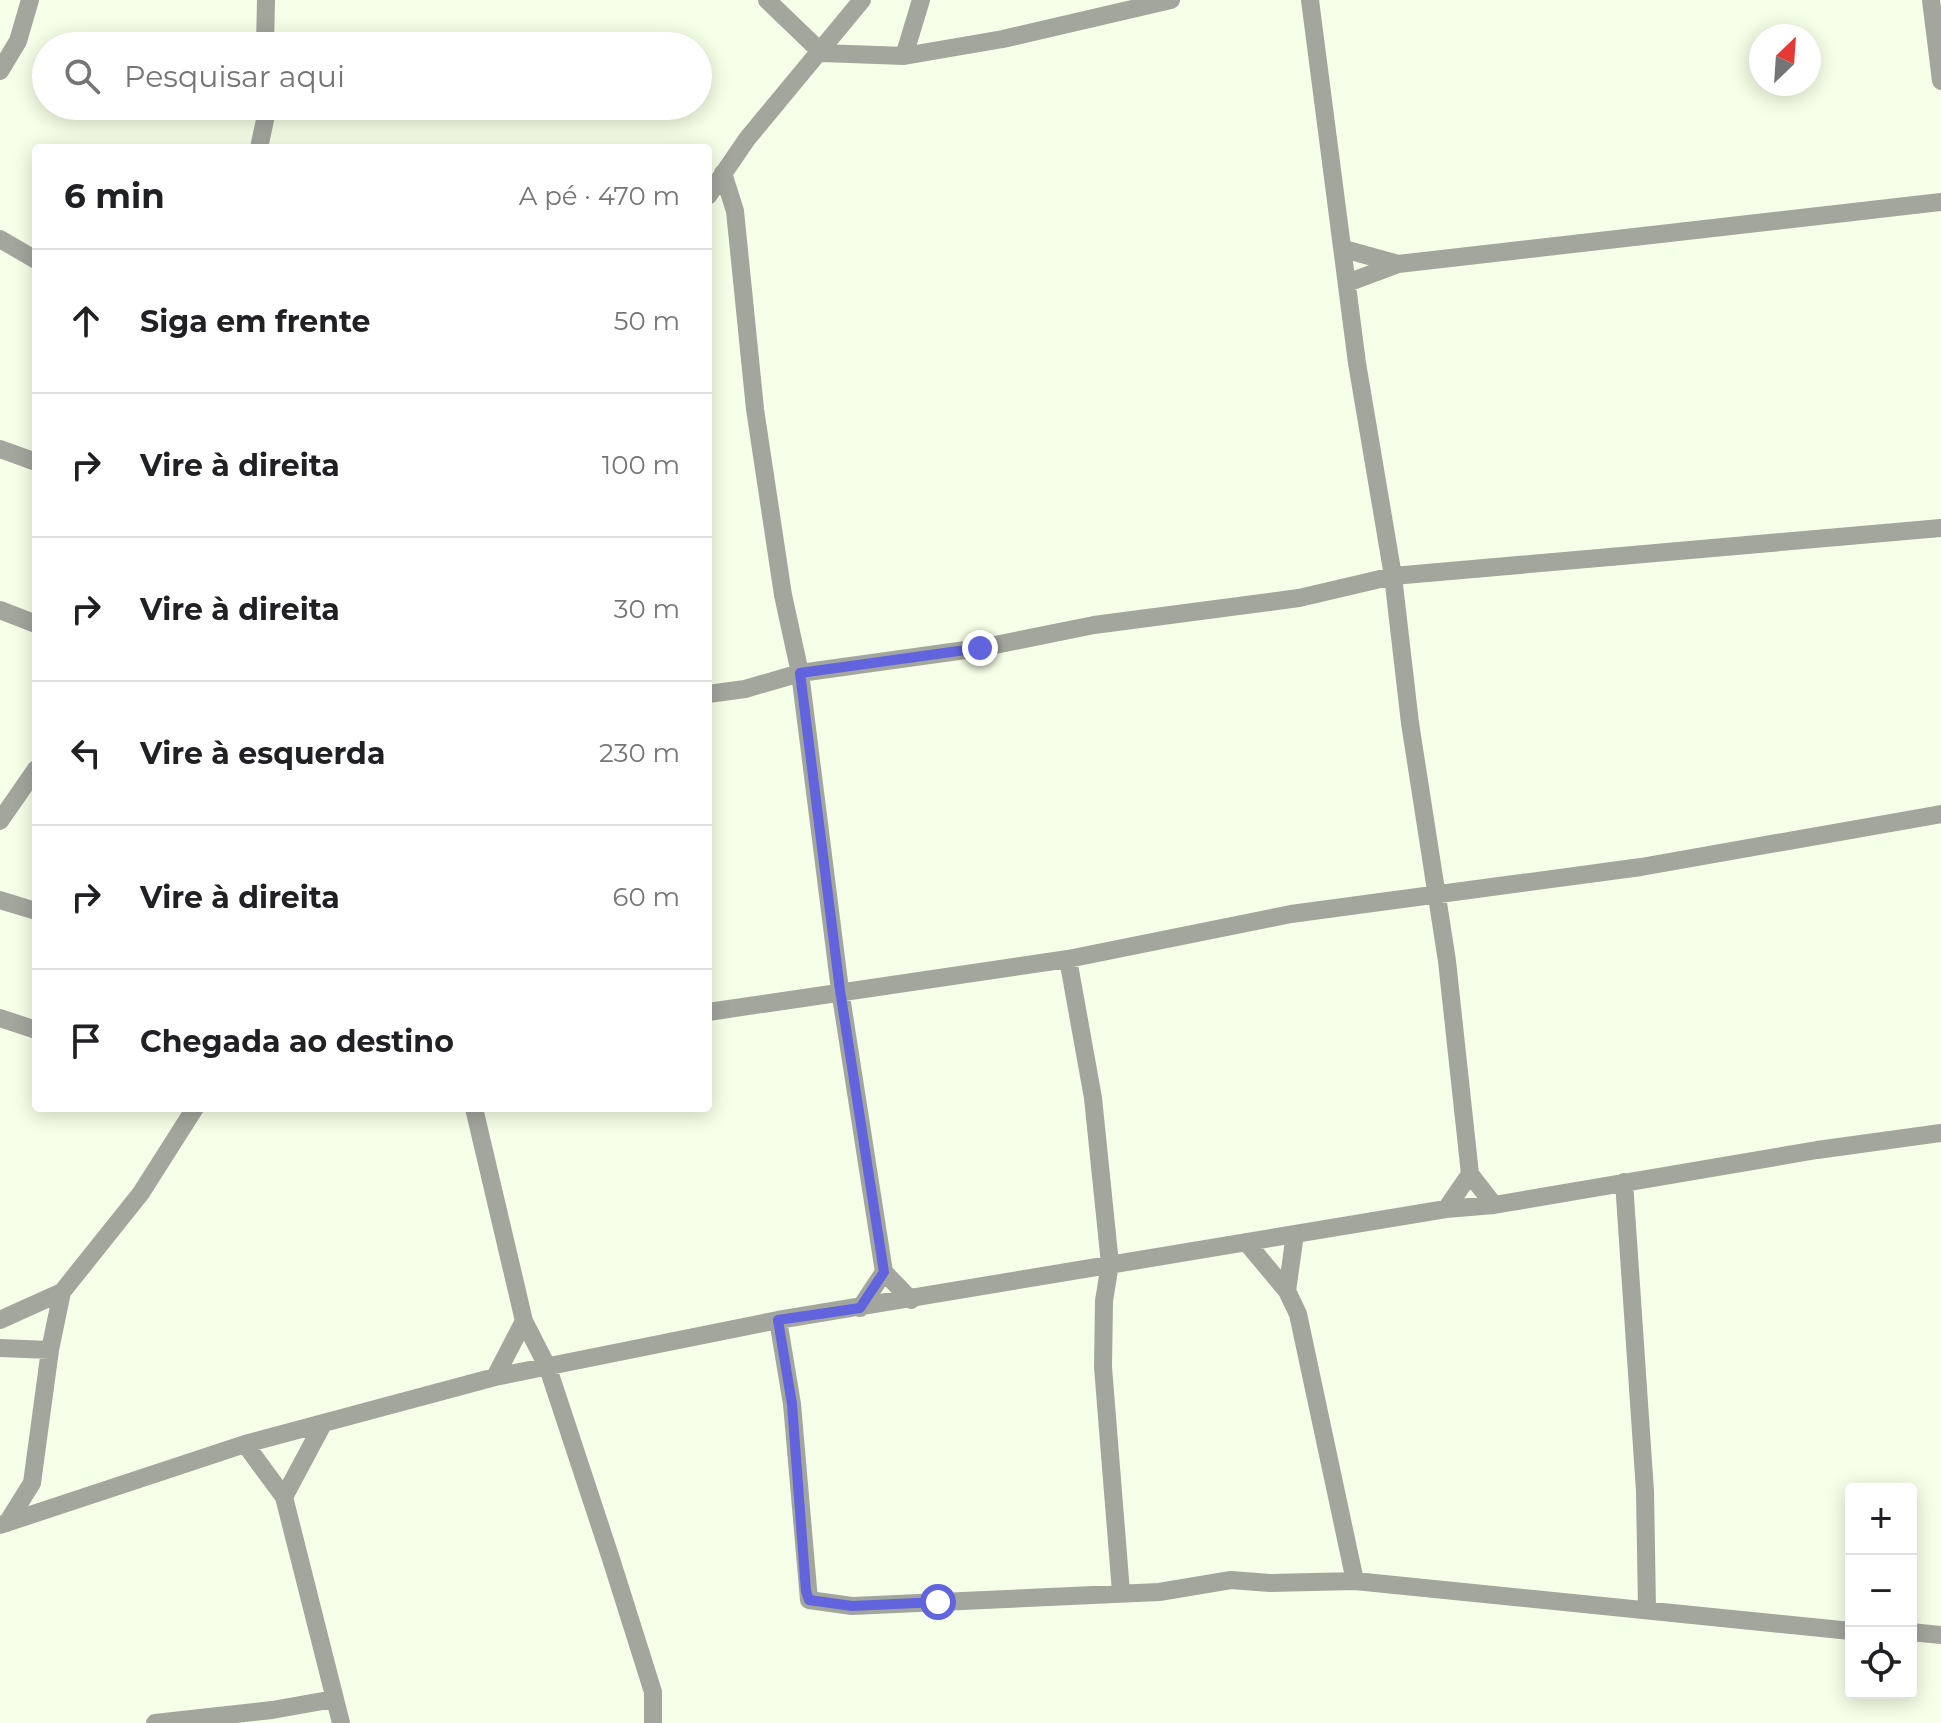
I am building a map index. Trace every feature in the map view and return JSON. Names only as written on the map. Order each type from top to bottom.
[{"type":"street","points":[[0,71],[18,41],[30,0]]},
{"type":"street","points":[[265,32],[266,0]]},
{"type":"street","points":[[767,0],[822,53],[904,56],[1003,39],[1171,0]]},
{"type":"street","points":[[712,190],[747,139],[822,53],[862,0]]},
{"type":"street","points":[[904,56],[921,0]]},
{"type":"street","points":[[1310,0],[1347,283],[1393,576],[1410,723],[1458,1046],[1470,1174],[1494,1205]]},
{"type":"street","points":[[1931,0],[1941,81]]},
{"type":"street","points":[[260,144],[265,120]]},
{"type":"street","points":[[723,173],[735,211],[755,409],[783,595],[800,673],[840,990],[884,1272],[911,1300]]},
{"type":"street","points":[[1347,283],[1398,264],[1941,202]]},
{"type":"street","points":[[0,239],[32,258]]},
{"type":"street","points":[[1344,249],[1398,264]]},
{"type":"street","points":[[0,449],[32,461]]},
{"type":"street","points":[[712,693],[745,689],[800,673],[980,648],[1094,625],[1299,598],[1393,576],[1941,528]]},
{"type":"street","points":[[0,610],[32,622]]},
{"type":"street","points":[[0,821],[32,775]]},
{"type":"street","points":[[712,1011],[840,990],[1068,959],[1291,914],[1641,867],[1941,814]]},
{"type":"street","points":[[0,900],[32,910]]},
{"type":"street","points":[[1068,959],[1093,1098],[1110,1264],[1104,1301],[1103,1367],[1121,1592]]},
{"type":"street","points":[[0,1018],[32,1029]]},
{"type":"street","points":[[3,1524],[32,1483],[50,1350],[62,1292],[141,1193],[192,1112]]},
{"type":"street","points":[[475,1112],[524,1321],[548,1368],[653,1692],[653,1723]]},
{"type":"street","points":[[3,1524],[245,1444],[495,1377],[778,1320],[1446,1209],[1494,1205],[1941,1133]]},
{"type":"street","points":[[1446,1209],[1470,1174]]},
{"type":"street","points":[[1624,1182],[1645,1491],[1647,1608]]},
{"type":"street","points":[[1287,1291],[1295,1234]]},
{"type":"street","points":[[1246,1242],[1287,1291],[1306,1344],[1355,1581]]},
{"type":"street","points":[[860,1308],[884,1272]]},
{"type":"street","points":[[0,1320],[62,1292]]},
{"type":"street","points":[[778,1320],[792,1404],[809,1600],[852,1606],[1159,1592],[1231,1580],[1270,1583],[1355,1581],[1845,1630]]},
{"type":"street","points":[[495,1377],[524,1321]]},
{"type":"street","points":[[0,1348],[50,1350]]},
{"type":"street","points":[[284,1497],[323,1424]]},
{"type":"street","points":[[245,1444],[284,1497],[341,1723]]},
{"type":"street","points":[[32,1483],[58,1506]]},
{"type":"street","points":[[1917,1633],[1941,1635]]},
{"type":"street","points":[[155,1723],[272,1710],[334,1699]]},
{"type":"route","points":[[938,1602],[852,1606],[809,1600],[806,1591],[792,1404],[778,1320],[860,1308],[884,1272],[840,990],[800,673],[980,648]]}]
